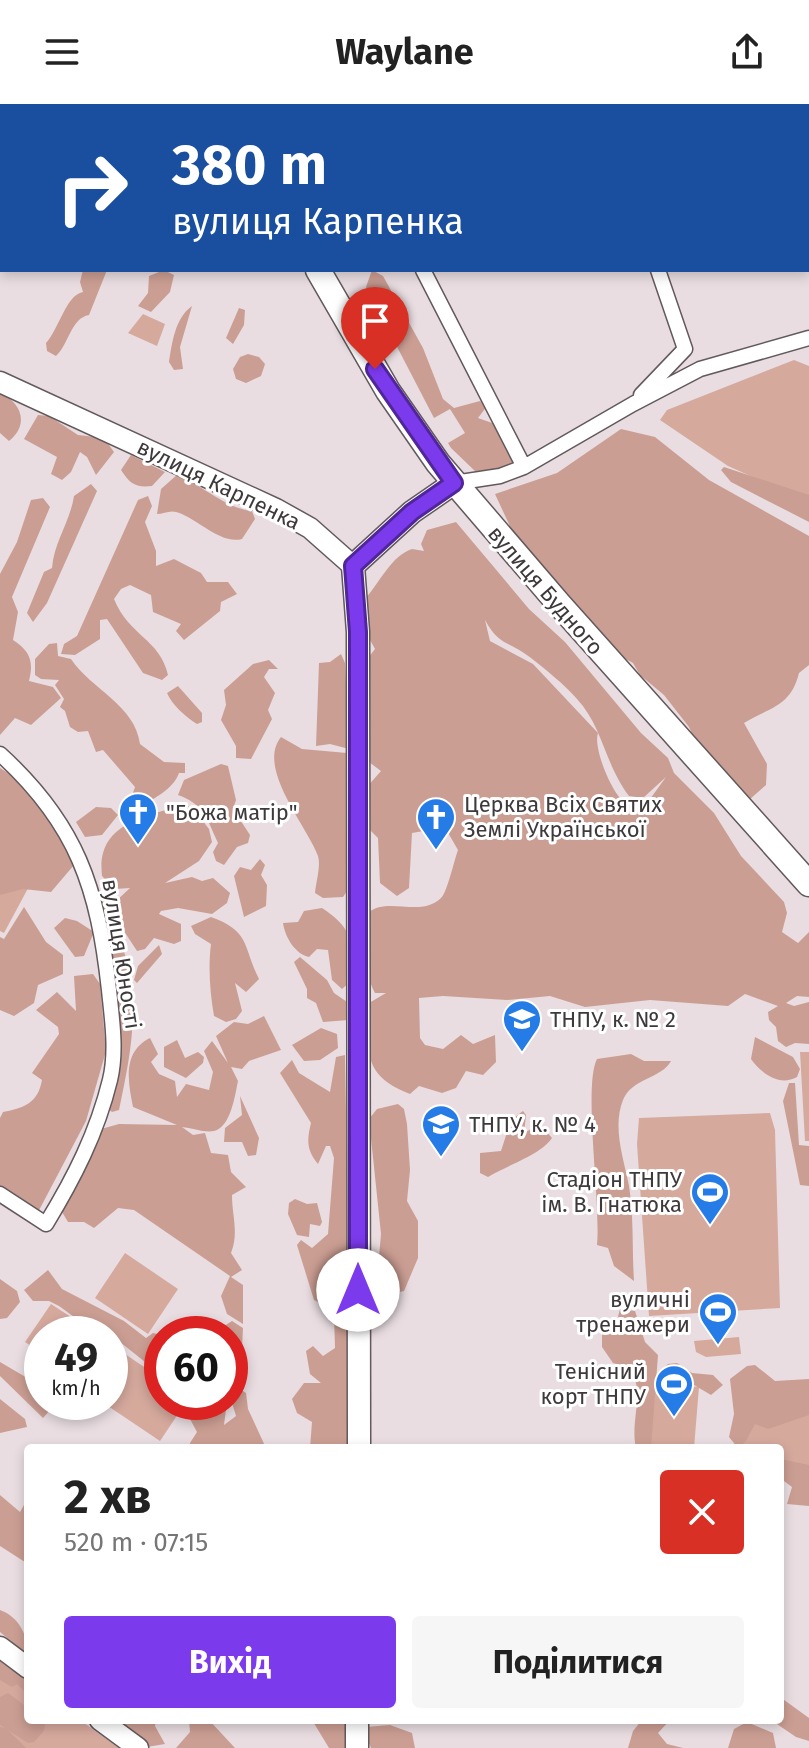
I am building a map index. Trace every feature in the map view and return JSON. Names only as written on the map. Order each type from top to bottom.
[{"type":"highway","name":"вулиця Будного","points":[[319,272],[388,391],[454,483],[809,884]]},
{"type":"main road","name":"вулиця Карпенка","points":[[0,382],[276,509],[310,528],[353,566]]},
{"type":"main road","points":[[359,1444],[358,632],[353,566],[412,512],[454,483]]},
{"type":"main road","points":[[0,1647],[24,1665]]},
{"type":"main road","points":[[105,1724],[138,1748]]},
{"type":"main road","points":[[357,1724],[357,1748]]},
{"type":"street","points":[[424,272],[524,467]]},
{"type":"street","points":[[633,404],[685,349],[659,272]]},
{"type":"street","points":[[454,483],[500,476],[524,467],[700,369],[809,338]]},
{"type":"street","name":"вулиця Юності","points":[[0,754],[55,815],[79,854],[95,896],[113,1025],[111,1078],[92,1141],[46,1224],[0,1194]]},
{"type":"shaded area","points":[[82,272],[106,272],[89,315],[78,321],[56,356],[47,351],[46,343],[72,299],[83,292],[80,282]]},
{"type":"shaded area","points":[[159,272],[174,275],[170,292],[151,312],[138,306],[148,293],[149,276]]},
{"type":"shaded area","points":[[371,272],[383,276],[423,348],[443,399],[454,408],[480,401],[487,406],[478,418],[495,424],[517,462],[512,466],[476,472],[451,448],[448,443],[465,433],[450,409],[434,418],[366,287]]},
{"type":"shaded area","points":[[192,306],[180,347],[183,369],[174,370],[169,362],[175,331]]},
{"type":"shaded area","points":[[239,308],[245,310],[244,325],[233,344],[226,338]]},
{"type":"shaded area","points":[[143,314],[165,324],[157,346],[128,333]]},
{"type":"shaded area","points":[[248,354],[259,357],[265,364],[261,376],[246,383],[236,379],[233,369],[240,357]]},
{"type":"shaded area","points":[[794,360],[809,366],[809,502],[728,466],[660,420],[667,410]]},
{"type":"shaded area","points":[[0,393],[13,402],[20,414],[19,428],[9,441],[0,433]]},
{"type":"shaded area","points":[[38,415],[49,416],[78,435],[104,438],[114,452],[96,475],[87,457],[80,452],[71,472],[62,480],[51,474],[57,457],[24,439]]},
{"type":"shaded area","points":[[621,429],[655,437],[709,480],[809,536],[809,665],[799,673],[785,699],[744,723],[767,764],[766,785],[749,800],[700,751],[689,727],[664,695],[640,675],[633,663],[611,651],[514,535],[495,494],[557,473]]},
{"type":"shaded area","points":[[131,455],[165,472],[152,486],[134,484],[121,470]]},
{"type":"shaded area","points":[[724,467],[809,495],[809,522],[731,482],[721,470]]},
{"type":"shaded area","points":[[178,474],[224,501],[252,511],[255,519],[242,539],[225,538],[176,512],[157,514],[161,489]]},
{"type":"shaded area","points":[[91,484],[97,491],[47,603],[33,622],[27,613],[44,572],[52,568],[74,496]]},
{"type":"shaded area","points":[[148,496],[152,506],[145,522],[156,551],[156,566],[174,559],[201,573],[207,582],[228,582],[237,594],[221,602],[220,611],[184,640],[176,631],[181,624],[153,612],[151,595],[130,585],[121,589],[114,599],[120,611],[164,663],[168,675],[162,680],[143,673],[107,619],[100,620],[100,639],[75,655],[61,654],[64,644],[77,636],[138,500]]},
{"type":"shaded area","points":[[43,498],[50,507],[12,597],[18,612],[13,640],[29,657],[29,681],[53,687],[61,698],[31,725],[15,718],[0,735],[0,574],[17,542],[31,500]]},
{"type":"shaded area","points":[[456,522],[529,609],[565,642],[641,733],[668,758],[674,773],[714,813],[741,856],[784,902],[787,913],[782,932],[798,943],[809,932],[809,997],[797,996],[786,1003],[794,1006],[809,1002],[809,1044],[795,1043],[786,1047],[778,1041],[776,1027],[769,1020],[768,1012],[778,1006],[745,994],[728,1006],[650,1000],[585,1007],[550,996],[507,1000],[443,996],[419,998],[420,1038],[425,1045],[443,1049],[461,1035],[473,1044],[495,1035],[496,1062],[483,1075],[466,1071],[456,1088],[442,1093],[419,1086],[410,1094],[394,1087],[375,1069],[368,1047],[369,1003],[386,993],[375,993],[368,974],[368,913],[385,906],[433,904],[443,895],[458,850],[447,831],[441,828],[412,833],[409,888],[397,896],[380,883],[378,838],[366,826],[366,788],[381,771],[369,762],[361,667],[375,649],[364,629],[365,599],[398,557],[412,549],[424,551],[421,544],[427,530]],"holes":[[[485,620],[500,639],[543,667],[577,699],[593,722],[599,734],[614,772],[629,796],[643,798],[666,777],[645,806],[638,808],[621,799],[604,767],[598,748],[598,733],[533,664],[490,641]]]},
{"type":"shaded area","points":[[57,643],[58,656],[71,659],[122,708],[136,730],[140,744],[164,762],[185,763],[185,773],[179,773],[173,784],[150,801],[137,806],[130,801],[135,787],[103,750],[96,752],[88,731],[78,732],[70,727],[65,711],[60,707],[64,699],[55,685],[59,680],[41,679],[35,675],[35,659],[49,644]]},
{"type":"shaded area","points":[[341,654],[345,663],[349,749],[330,744],[316,746],[319,663],[330,662]]},
{"type":"shaded area","points":[[269,660],[278,669],[269,669],[264,677],[275,693],[268,710],[272,719],[251,759],[236,758],[236,746],[221,720],[226,705],[224,690],[253,664]]},
{"type":"shaded area","points":[[178,686],[202,713],[202,722],[197,724],[188,718],[169,697],[167,693]]},
{"type":"shaded area","points":[[281,737],[302,749],[347,753],[352,764],[347,891],[343,897],[323,898],[315,893],[318,856],[286,797],[275,764],[275,750]]},
{"type":"shaded area","points":[[221,764],[228,766],[236,800],[233,809],[250,835],[248,843],[237,847],[224,865],[216,861],[213,852],[218,843],[204,813],[194,803],[178,795],[184,780]]},
{"type":"shaded area","points":[[0,768],[35,799],[53,824],[74,865],[51,892],[23,889],[0,895]]},
{"type":"shaded area","points":[[182,805],[192,807],[209,829],[212,842],[199,861],[165,883],[192,877],[202,881],[213,878],[230,893],[227,903],[212,914],[178,908],[161,911],[159,914],[181,924],[181,941],[174,944],[154,938],[145,949],[137,951],[118,922],[115,902],[130,888],[115,889],[102,876],[106,845],[114,834],[138,819]]},
{"type":"shaded area","points":[[96,807],[111,808],[118,815],[102,835],[85,837],[76,822]]},
{"type":"shaded area","points":[[260,859],[265,865],[261,875],[267,885],[266,906],[244,917],[234,876],[240,867],[251,870]]},
{"type":"shaded area","points":[[33,879],[4,933],[0,931],[0,880]]},
{"type":"shaded area","points":[[102,899],[108,902],[124,950],[133,997],[126,1078],[119,1110],[112,1112],[107,1108],[114,1067]]},
{"type":"shaded area","points":[[24,907],[46,942],[63,955],[63,974],[38,985],[34,1003],[14,1016],[0,1010],[0,937],[4,939]]},
{"type":"shaded area","points":[[322,908],[341,924],[349,939],[350,982],[342,989],[332,980],[328,950],[317,949],[309,957],[304,955],[288,939],[284,928],[283,923],[298,922],[304,911]]},
{"type":"shaded area","points":[[211,917],[224,922],[240,935],[259,979],[246,992],[235,983],[242,1011],[236,1019],[226,1022],[214,1016],[210,980],[211,944],[195,934],[191,926]]},
{"type":"shaded area","points":[[65,918],[77,921],[94,932],[84,956],[75,957],[54,928]]},
{"type":"shaded area","points":[[159,945],[162,954],[137,983],[134,980],[138,966]]},
{"type":"shaded area","points":[[300,957],[327,980],[334,993],[353,1006],[349,1020],[323,1022],[316,1003],[307,998],[307,989],[294,962]]},
{"type":"shaded area","points":[[93,974],[100,984],[106,1051],[86,1121],[36,1216],[0,1191],[0,1118],[3,1112],[24,1106],[37,1094],[42,1080],[32,1073],[59,1034],[58,1027],[36,1010],[57,992],[76,1011],[74,976]]},
{"type":"shaded area","points":[[264,1016],[281,1050],[249,1061],[242,1069],[231,1067],[238,1081],[231,1110],[220,1128],[207,1131],[182,1127],[193,1135],[205,1133],[211,1153],[228,1155],[231,1172],[246,1187],[232,1195],[235,1231],[231,1253],[242,1270],[231,1277],[243,1285],[243,1316],[230,1316],[221,1296],[230,1276],[134,1210],[118,1208],[94,1228],[84,1222],[68,1222],[62,1212],[101,1129],[119,1124],[177,1125],[133,1107],[129,1068],[141,1044],[150,1038],[158,1054],[151,1062],[159,1074],[175,1081],[177,1097],[186,1084],[209,1090],[213,1072],[204,1051],[212,1041],[228,1063],[216,1036],[234,1022],[248,1024]]},
{"type":"shaded area","points":[[321,1028],[337,1034],[338,1048],[320,1060],[304,1061],[292,1045]]},
{"type":"shaded area","points":[[755,1037],[793,1057],[800,1069],[797,1077],[777,1079],[760,1069],[751,1059]]},
{"type":"shaded area","points":[[177,1040],[185,1058],[198,1052],[204,1057],[203,1063],[186,1078],[164,1067],[164,1047]]},
{"type":"shaded area","points":[[800,1052],[809,1052],[809,1141],[805,1141]]},
{"type":"shaded area","points":[[631,1054],[644,1061],[671,1061],[661,1072],[633,1087],[623,1100],[620,1111],[620,1143],[632,1210],[634,1281],[614,1266],[608,1248],[597,1245],[592,1119],[593,1073],[597,1059]]},
{"type":"shaded area","points":[[345,1055],[352,1444],[310,1444],[312,1422],[297,1413],[292,1399],[304,1383],[321,1383],[310,1374],[306,1351],[313,1346],[323,1356],[335,1348],[334,1316],[330,1307],[314,1300],[297,1245],[301,1240],[312,1248],[328,1234],[334,1158],[330,1146],[326,1146],[318,1164],[314,1159],[308,1144],[311,1123],[280,1073],[292,1060],[299,1073],[330,1092],[336,1057]]},
{"type":"shaded area","points":[[789,1083],[795,1083],[799,1145],[809,1146],[809,1186],[800,1185],[783,1101]]},
{"type":"shaded area","points":[[240,1096],[259,1138],[256,1155],[248,1156],[242,1142],[224,1142],[225,1128],[242,1115]]},
{"type":"shaded area","points":[[398,1104],[404,1109],[407,1124],[410,1170],[407,1201],[418,1221],[418,1258],[404,1291],[383,1294],[373,1291],[366,1283],[378,1268],[381,1234],[369,1119],[377,1109]]},
{"type":"shaded area","points":[[523,1111],[526,1115],[524,1133],[540,1124],[552,1138],[532,1154],[488,1177],[480,1173],[480,1153],[501,1151],[511,1120]]},
{"type":"shaded area","name":"Стадіон ТНПУ ім. В. Гнатюка","points":[[770,1113],[775,1130],[780,1308],[649,1316],[637,1144],[639,1118]]},
{"type":"shaded area","points":[[295,1199],[307,1204],[317,1203],[322,1222],[320,1226],[310,1224],[309,1237],[297,1235],[288,1214],[289,1203]]},
{"type":"shaded area","points":[[125,1253],[178,1289],[160,1316],[144,1316],[144,1331],[128,1320],[128,1316],[122,1316],[95,1298]]},
{"type":"shaded area","points":[[48,1270],[62,1289],[114,1316],[73,1316],[49,1301],[33,1301],[24,1290]]},
{"type":"shaded area","points":[[0,1279],[17,1291],[20,1302],[7,1318],[0,1319]]},
{"type":"shaded area","points":[[51,1304],[69,1316],[43,1316]]},
{"type":"shaded area","points":[[620,1309],[635,1311],[645,1342],[658,1355],[651,1444],[635,1444],[637,1386],[633,1376],[626,1368],[613,1363],[602,1347],[602,1332],[615,1328]]},
{"type":"shaded area","points":[[128,1324],[144,1336],[144,1361],[128,1348]]},
{"type":"shaded area","name":"вуличні тренажери","points":[[739,1337],[741,1354],[706,1357],[696,1352],[694,1341]]},
{"type":"shaded area","points":[[128,1356],[144,1367],[144,1420],[174,1420],[160,1441],[128,1419]]},
{"type":"shaded area","points":[[0,1362],[24,1376],[24,1399],[0,1376]]},
{"type":"shaded area","points":[[677,1363],[692,1373],[713,1375],[723,1385],[711,1395],[689,1382],[667,1389],[660,1371],[668,1364]]},
{"type":"shaded area","points":[[755,1365],[775,1381],[809,1379],[809,1415],[768,1429],[755,1424],[746,1441],[735,1444],[729,1437],[734,1414],[730,1379],[747,1366]]},
{"type":"shaded area","name":"Тенісний корт ТНПУ","points":[[654,1383],[699,1387],[694,1444],[649,1444]]},
{"type":"shaded area","points":[[0,1399],[24,1418],[27,1427],[0,1433]]},
{"type":"shaded area","points":[[809,1404],[809,1465],[784,1465],[784,1444],[740,1444],[739,1405]]},
{"type":"shaded area","points":[[248,1409],[264,1444],[190,1444],[197,1432],[191,1420],[225,1420],[224,1425],[231,1420],[248,1420]]},
{"type":"shaded area","points":[[784,1460],[809,1465],[809,1506],[787,1504],[792,1487],[784,1481]]},
{"type":"shaded area","points":[[0,1495],[20,1512],[24,1505],[24,1561],[0,1546]]},
{"type":"shaded area","points":[[0,1610],[12,1617],[21,1628],[24,1652],[0,1632]]},
{"type":"shaded area","points":[[0,1657],[24,1675],[24,1691],[17,1684],[12,1687],[0,1680]]},
{"type":"shaded area","points":[[0,1662],[24,1679],[24,1724],[86,1724],[119,1748],[0,1748]]},
{"type":"shaded area","points":[[8,1693],[24,1705],[24,1724],[45,1724],[43,1732],[34,1742],[28,1743],[8,1730],[26,1748],[0,1748],[0,1727],[5,1728],[0,1725],[0,1697]]},
{"type":"shaded area","points":[[784,1700],[809,1718],[809,1741],[796,1737],[777,1724],[784,1724]]},
{"type":"shaded area","points":[[117,1724],[155,1724],[165,1744],[147,1747]]},
{"type":"shaded area","points":[[189,1724],[213,1724],[235,1748],[176,1748],[190,1732]]},
{"type":"shaded area","points":[[314,1724],[348,1724],[346,1748],[329,1748]]},
{"type":"shaded area","points":[[639,1724],[666,1724],[658,1733],[667,1744],[683,1748],[628,1748]]},
{"type":"shaded area","points":[[752,1724],[773,1733],[776,1748],[728,1748],[734,1729]]},
{"type":"shaded area","points":[[390,1725],[412,1733],[415,1748],[371,1748],[364,1731],[366,1727]]},
{"type":"place","name":"\"Божа матір\"","points":[[138,846]]},
{"type":"place","name":"Церква Всіх Святих Землі Української","points":[[436,851]]},
{"type":"place","name":"ТНПУ, к. № 2","points":[[522,1053]]},
{"type":"place","name":"ТНПУ, к. № 4","points":[[441,1158]]},
{"type":"place","name":"Стадіон ТНПУ ім. В. Гнатюка","points":[[710,1226]]},
{"type":"place","name":"вуличні тренажери","points":[[718,1346]]},
{"type":"place","name":"Тенісний корт ТНПУ","points":[[674,1418]]},
{"type":"route","points":[[358,1290],[358,632],[353,566],[412,512],[454,483],[375,369]]}]
